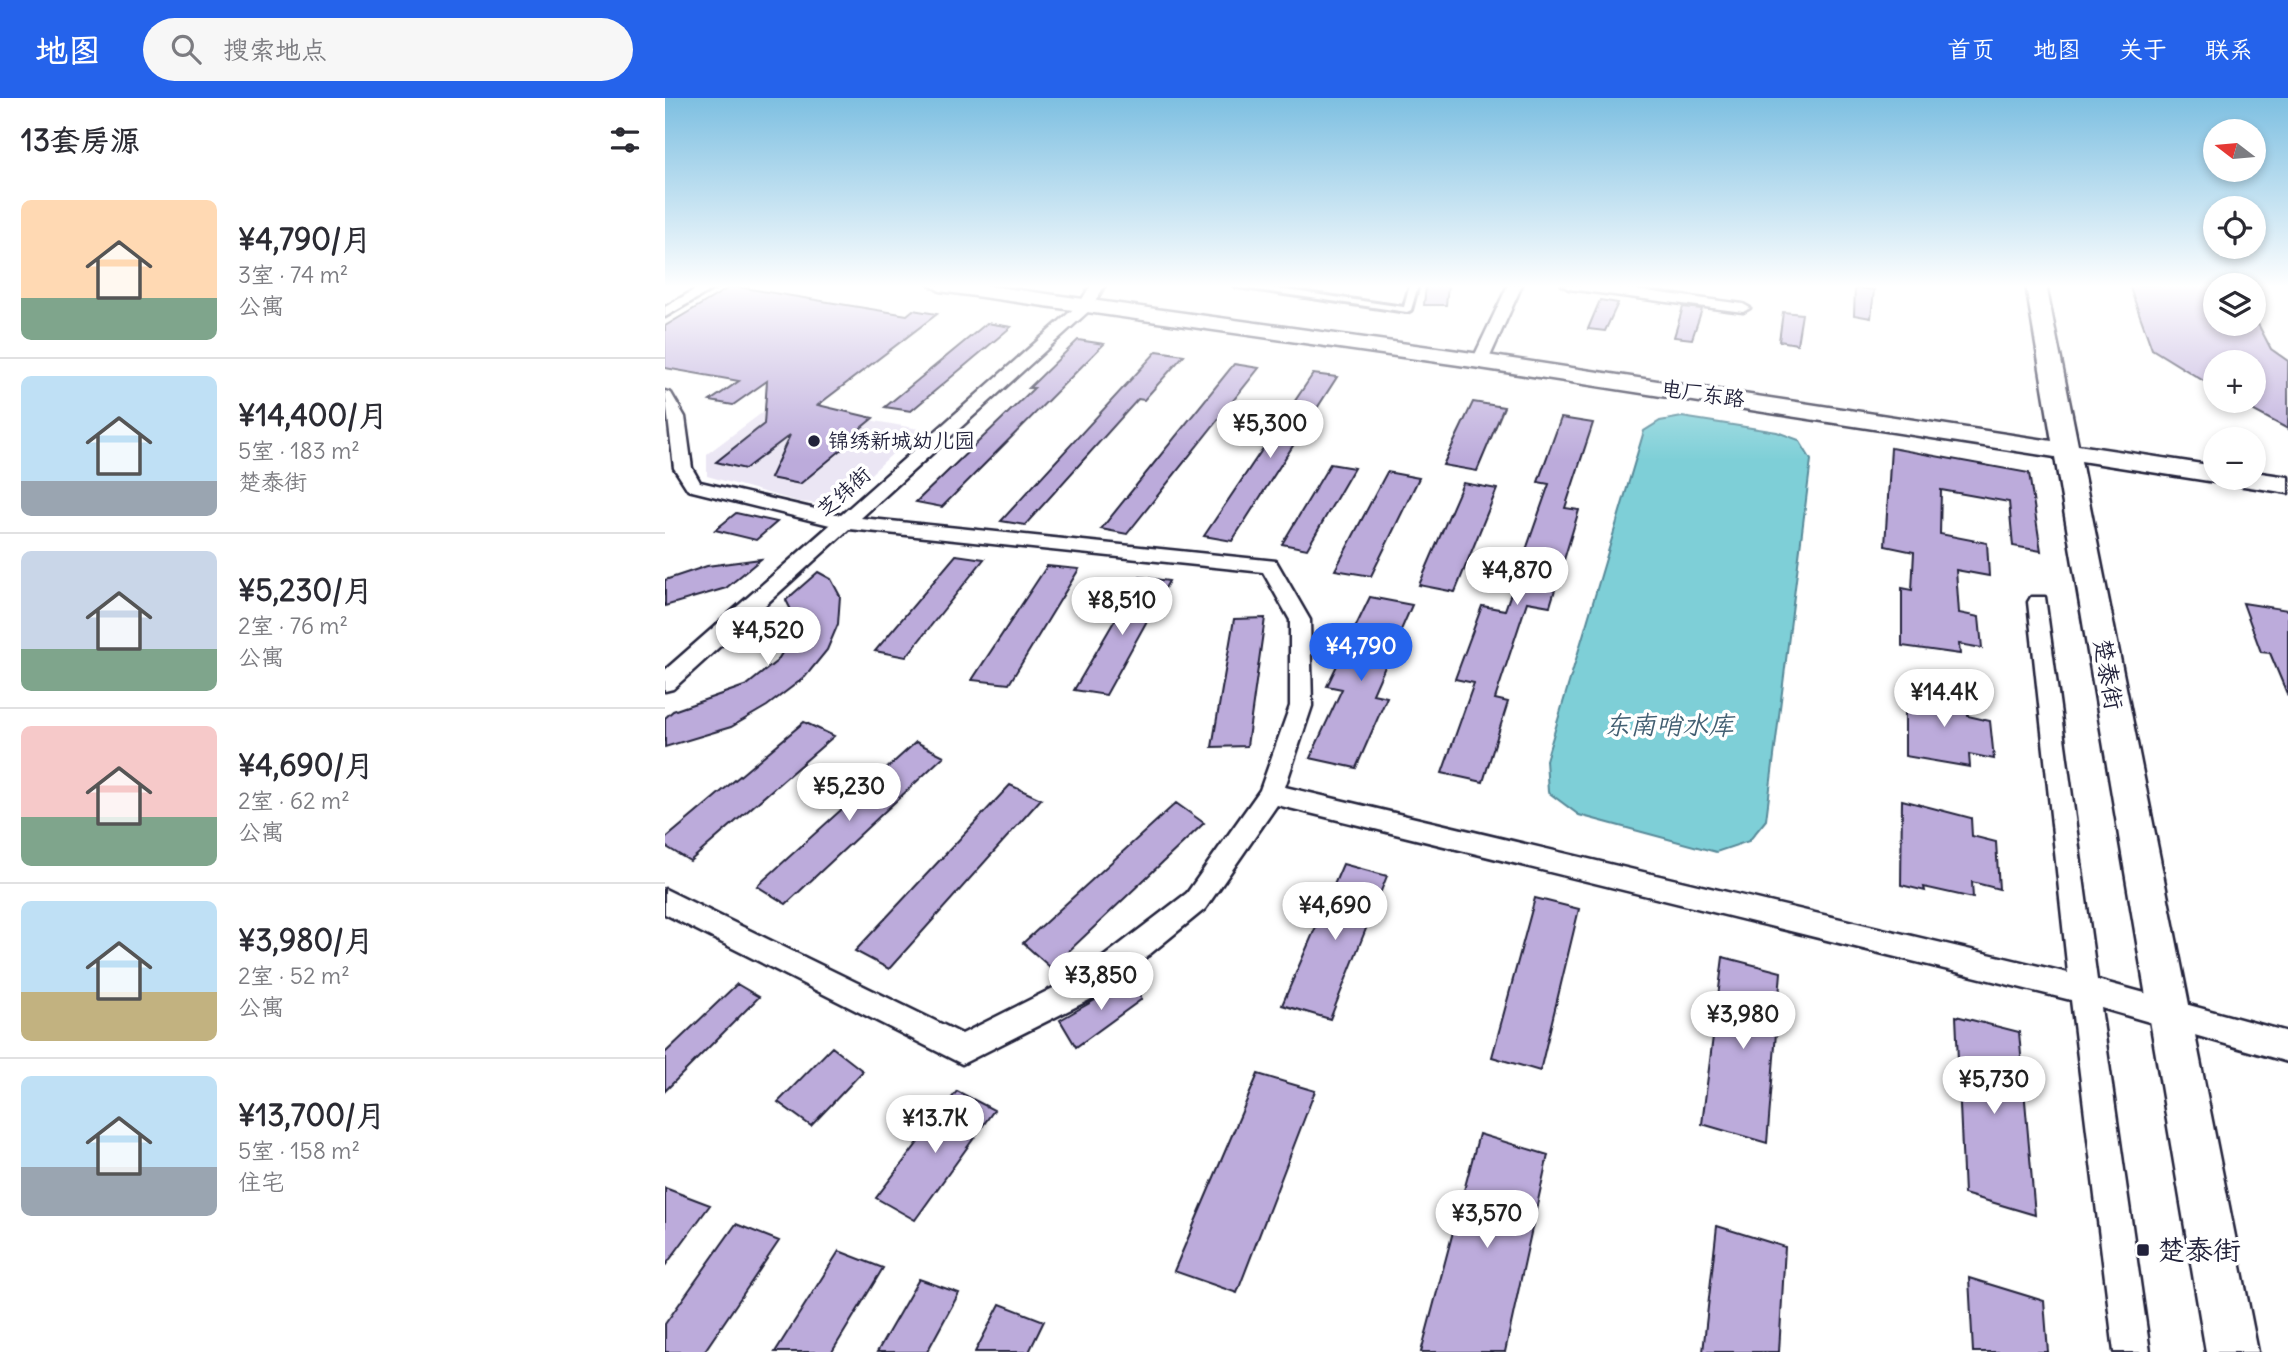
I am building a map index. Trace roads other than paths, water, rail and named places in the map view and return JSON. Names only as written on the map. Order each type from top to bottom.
[{"type":"street","name":"芝纬街","points":[[665,683],[1044,344]]},
{"type":"street","name":"电厂东路","points":[[1352,344],[2203,472]]},
{"type":"street","points":[[1480,361],[1488,344]]},
{"type":"street","name":"楚泰街","points":[[2047,344],[2232,1352]]},
{"type":"street","points":[[665,396],[677,417],[683,468],[694,486],[844,522],[1269,566],[1300,620],[1301,706],[1272,794],[1196,901],[1091,984],[962,1049],[665,901]]},
{"type":"street","points":[[2266,482],[2288,485]]},
{"type":"street","points":[[2038,602],[2084,990],[2132,1352]]},
{"type":"street","points":[[1272,794],[2084,990],[2171,1017],[2288,1047]]},
{"type":"water","name":"东南哨水库","points":[[1682,417],[1777,432],[1799,440],[1811,460],[1766,820],[1749,841],[1716,852],[1579,815],[1548,792],[1546,760],[1644,431],[1660,421]]},
{"type":"place","name":"锦绣新城幼儿园","points":[[814,441]]},
{"type":"place","name":"楚泰街","points":[[2143,1250]]}]
